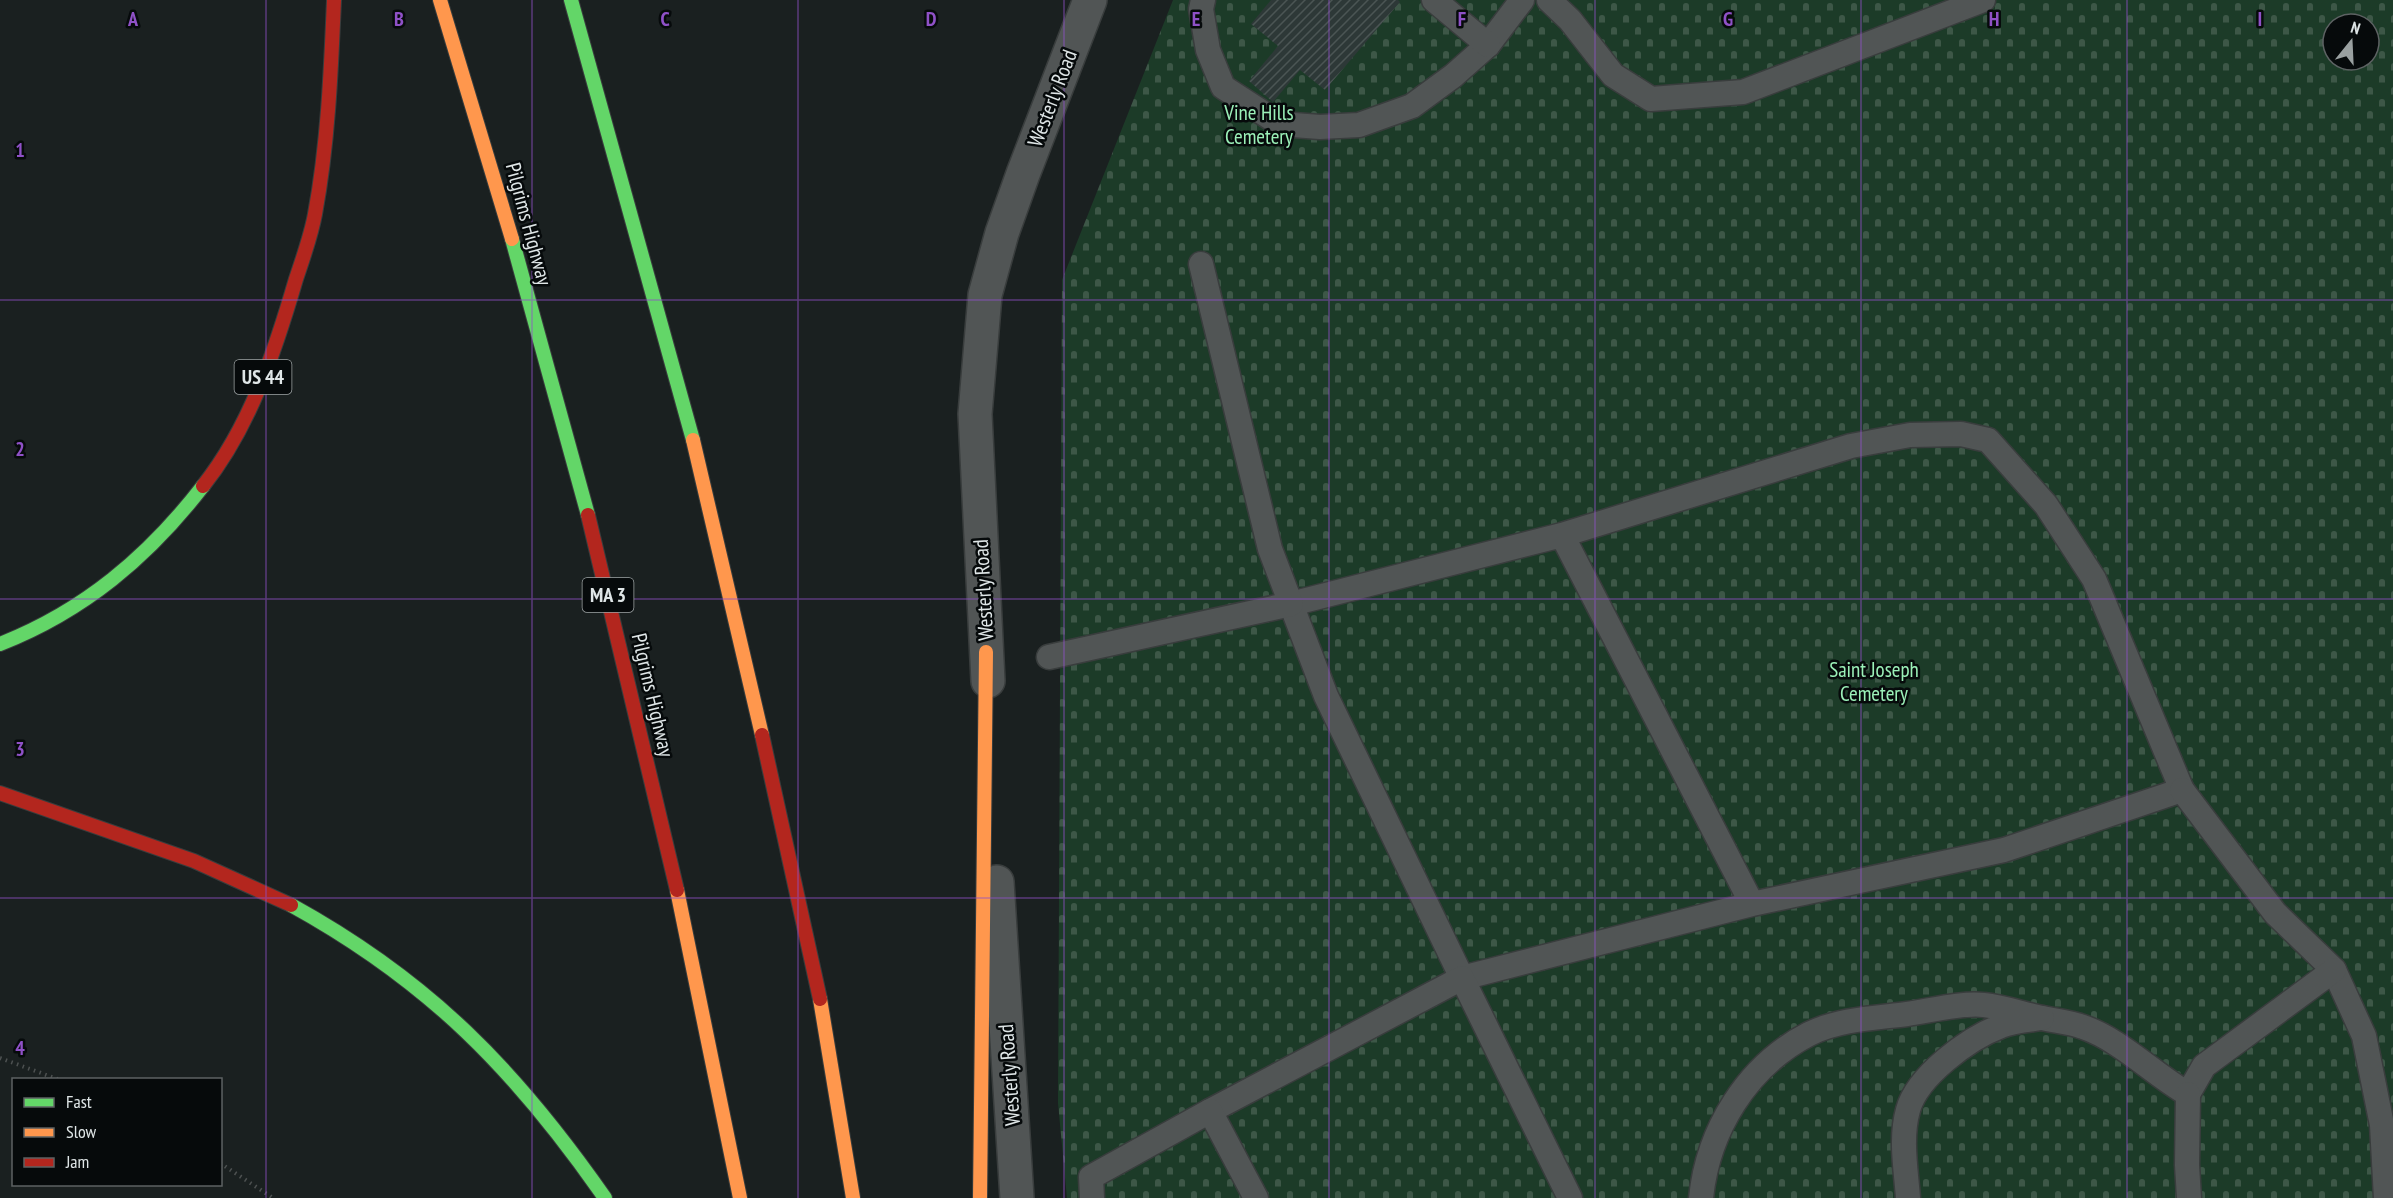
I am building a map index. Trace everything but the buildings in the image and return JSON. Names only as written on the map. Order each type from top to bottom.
[{"type":"highway","name":"US 44","points":[[0,644],[45,626],[115,581],[173,528],[218,468],[229,448],[254,399],[283,327],[314,215],[330,98],[334,0]]},
{"type":"highway","name":"Pilgrims Highway","points":[[440,0],[491,161],[620,640],[717,1080],[740,1198]]},
{"type":"highway","points":[[571,0],[706,487],[814,962],[853,1198]]},
{"type":"highway","points":[[980,1198],[986,652]]},
{"type":"highway","points":[[0,793],[192,860],[258,888],[338,932],[407,980],[486,1048],[545,1115],[605,1198]]},
{"type":"street","name":"Westerly Road","points":[[1017,1198],[998,893],[975,414],[985,295],[1019,184],[1090,0]]},
{"type":"lane","points":[[1203,0],[1201,9],[1208,50],[1222,87],[1280,124],[1320,128],[1359,125],[1412,106],[1453,76],[1488,45],[1522,0]]},
{"type":"lane","points":[[1434,0],[1488,45]]},
{"type":"lane","points":[[1549,0],[1570,20],[1613,75],[1651,99],[1743,92],[1983,0]]},
{"type":"lane","points":[[1201,264],[1270,549],[1326,696],[1570,1198]]},
{"type":"lane","points":[[1049,657],[1291,604],[1562,536],[1851,446],[1910,435],[1961,434],[1988,440],[2046,505],[2094,579],[2182,790],[2275,913],[2334,970],[2364,1036],[2382,1125],[2386,1198]]},
{"type":"lane","points":[[1562,536],[1752,904]]},
{"type":"lane","points":[[1092,1198],[1091,1177],[1210,1111],[1462,978],[1752,904],[2004,850],[2182,790]]},
{"type":"lane","points":[[2189,1198],[2188,1094],[2205,1066],[2334,970]]},
{"type":"lane","points":[[1701,1198],[1710,1148],[1727,1110],[1756,1075],[1785,1050],[1810,1034],[1845,1023],[1982,1004],[2083,1027],[2112,1041],[2159,1077],[2188,1094]]},
{"type":"lane","points":[[1908,1198],[1904,1141],[1907,1113],[1912,1096],[1961,1047],[2002,1025],[2042,1018]]},
{"type":"lane","points":[[1210,1111],[1256,1198]]},
{"type":"path","points":[[0,1058],[55,1078]]},
{"type":"path","points":[[222,1164],[273,1198]]},
{"type":"green space","name":"Saint Joseph Cemetery","points":[[1173,0],[2393,0],[2393,1198],[1067,1198],[1058,1103],[1062,280]]},
{"type":"traffic: fast","points":[[571,0],[693,440]]},
{"type":"traffic: fast","points":[[512,239],[588,515]]},
{"type":"traffic: fast","points":[[0,644],[31,631],[59,615],[112,579],[160,536],[203,486]]},
{"type":"traffic: fast","points":[[291,905],[386,965],[466,1032],[537,1108],[605,1198]]},
{"type":"traffic: slow","points":[[440,0],[512,239]]},
{"type":"traffic: slow","points":[[693,440],[762,735]]},
{"type":"traffic: slow","points":[[980,1198],[986,652]]},
{"type":"traffic: slow","points":[[677,890],[740,1198]]},
{"type":"traffic: slow","points":[[820,999],[853,1198]]},
{"type":"traffic: jam","points":[[203,486],[220,463],[248,414],[270,361],[311,230],[326,134],[334,0]]},
{"type":"traffic: jam","points":[[588,515],[677,890]]},
{"type":"traffic: jam","points":[[762,735],[820,999]]},
{"type":"traffic: jam","points":[[0,793],[194,861],[291,905]]},
{"type":"park label","name":"Vine Hills Cemetery","points":[[1259,124]]}]
